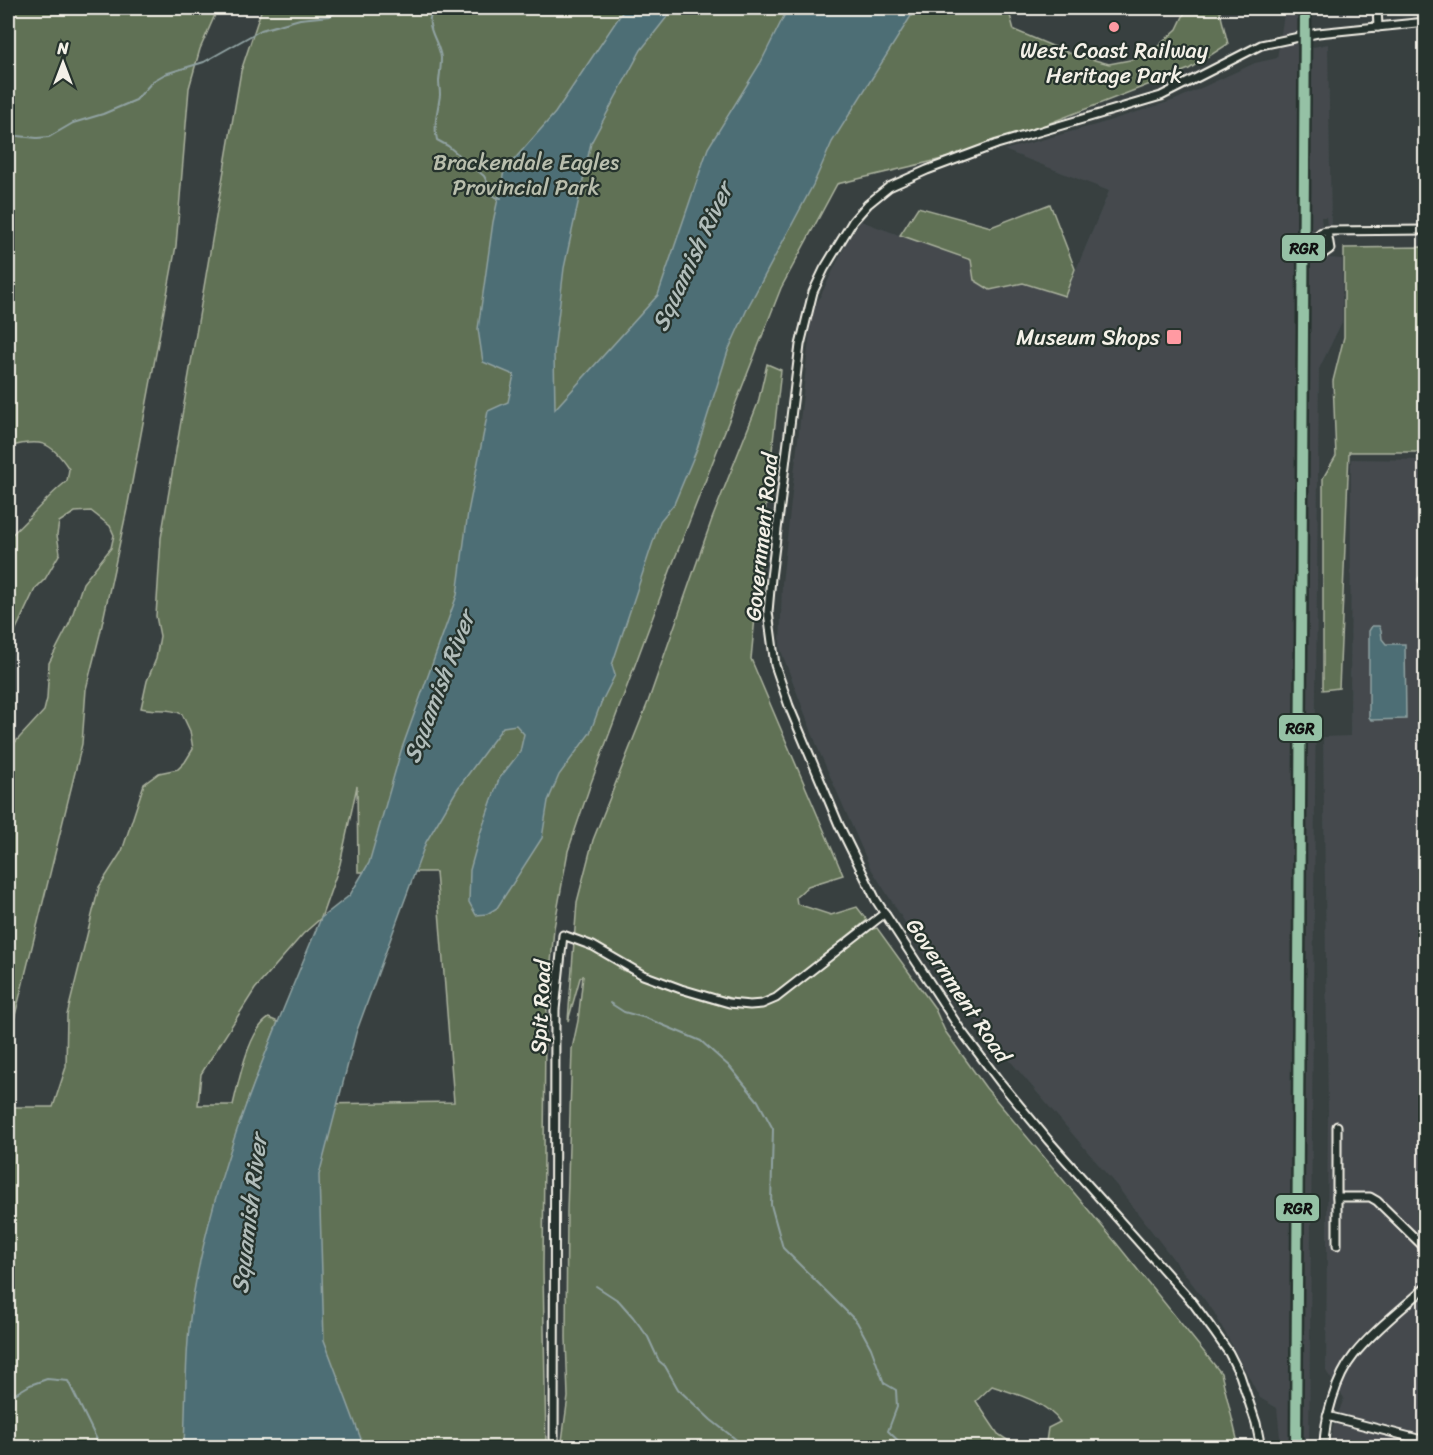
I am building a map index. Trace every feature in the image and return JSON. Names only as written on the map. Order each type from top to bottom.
[{"type":"street","points":[[1377,8],[1378,27]]},
{"type":"street","name":"Government Road","points":[[1261,1448],[1256,1423],[1240,1375],[1229,1353],[1193,1303],[999,1082],[960,1029],[876,900],[839,825],[775,665],[768,612],[771,578],[800,345],[813,292],[853,221],[868,204],[889,187],[997,144],[1161,96],[1261,45],[1305,35],[1425,22]]},
{"type":"street","points":[[1327,231],[1425,230]]},
{"type":"street","name":"Spit Road","points":[[554,1448],[555,1010],[563,935],[593,946],[643,975],[729,1003],[750,1005],[762,1004],[776,998],[885,913]]},
{"type":"street","points":[[1336,1245],[1337,1126]]},
{"type":"street","points":[[1337,1197],[1370,1197],[1377,1201],[1425,1249]]},
{"type":"street","points":[[1324,1448],[1327,1416],[1342,1375],[1352,1357],[1425,1287]]},
{"type":"street","points":[[1327,1416],[1425,1441]]},
{"type":"shaded area","points":[[1285,8],[1327,8],[1327,13],[1308,14],[1308,48],[1328,44],[1331,226],[1327,226],[1326,217],[1321,217],[1322,226],[1314,229],[1309,246],[1310,253],[1315,257],[1342,259],[1342,322],[1319,369],[1309,1447],[1281,1447],[1277,1408],[1260,1398],[1214,1312],[1116,1185],[942,981],[870,867],[819,751],[780,648],[782,583],[812,313],[848,240],[861,221],[1065,296],[1109,191],[1004,150],[1175,100],[1255,63],[1277,58]]},
{"type":"shaded area","points":[[1351,459],[1425,460],[1425,1447],[1330,1447],[1332,1430],[1344,1398],[1326,1371],[1328,1112],[1323,737],[1350,736]]},
{"type":"green space","points":[[8,8],[218,8],[200,49],[189,88],[176,246],[127,509],[86,689],[82,744],[8,1044],[8,750],[44,711],[49,663],[70,622],[83,583],[111,548],[114,535],[110,526],[91,511],[75,512],[59,522],[57,535],[60,553],[45,579],[35,589],[10,642],[8,654],[8,538],[67,481],[69,469],[56,452],[44,444],[28,443],[8,447]]},
{"type":"green space","name":"Brackendale Eagles Provincial Park","points":[[262,8],[1008,8],[1014,30],[1069,53],[1109,64],[1135,59],[1155,49],[1177,29],[1187,8],[1219,8],[1228,44],[1189,69],[980,150],[837,184],[781,288],[673,563],[568,851],[554,928],[545,1033],[543,1269],[546,1447],[8,1447],[8,1107],[53,1107],[66,1067],[67,1015],[99,887],[122,851],[144,784],[159,773],[178,769],[193,749],[190,731],[182,714],[141,708],[147,681],[156,659],[160,636],[156,616],[161,538],[241,71]],"holes":[[[357,786],[358,872],[436,872],[454,1102],[246,1105],[278,1022],[269,1018],[262,1024],[250,1045],[241,1070],[233,1105],[198,1105],[201,1074],[255,989],[303,934],[321,918],[340,864]]]},
{"type":"green space","points":[[1050,204],[1075,269],[1065,296],[1023,283],[990,290],[974,280],[971,260],[900,235],[918,207],[991,227]]},
{"type":"green space","points":[[1425,247],[1425,452],[1349,452],[1339,688],[1323,690],[1323,478],[1336,456],[1333,381],[1344,337],[1344,248]]},
{"type":"green space","points":[[767,364],[781,370],[751,659],[843,875],[808,886],[796,897],[797,904],[831,915],[857,907],[867,920],[779,992],[766,999],[740,1000],[702,992],[618,968],[707,1002],[743,1008],[758,1007],[783,996],[869,930],[877,928],[934,1007],[945,1031],[986,1088],[1117,1244],[1221,1373],[1239,1447],[1053,1447],[1046,1442],[1048,1428],[1060,1422],[1054,1415],[1038,1403],[992,1386],[976,1401],[998,1434],[1018,1447],[561,1448],[568,1397],[567,1211],[572,1049],[583,976],[580,978],[568,1021],[577,902],[593,840],[648,702],[712,519],[758,403]]},
{"type":"water","name":"Squamish River","points":[[625,8],[674,8],[641,50],[591,143],[564,268],[554,352],[555,409],[658,295],[708,148],[761,62],[788,8],[916,8],[832,142],[813,185],[748,307],[728,351],[697,449],[674,504],[660,521],[612,665],[615,675],[590,733],[559,775],[548,801],[542,838],[497,908],[487,914],[476,915],[469,902],[470,870],[499,779],[520,752],[524,734],[516,725],[503,727],[458,788],[426,842],[356,1033],[319,1175],[324,1340],[364,1447],[184,1447],[190,1315],[215,1199],[246,1104],[321,918],[350,895],[369,863],[401,751],[457,595],[468,512],[488,411],[508,402],[514,375],[483,362],[478,329],[493,222],[504,171],[555,113]]},
{"type":"water","points":[[1372,626],[1379,626],[1382,639],[1386,644],[1405,644],[1406,719],[1371,720],[1369,717],[1369,631]]},
{"type":"waterway","points":[[8,135],[49,137],[73,123],[103,114],[136,100],[153,81],[165,74],[204,62],[261,30],[300,19],[330,16],[343,8]]},
{"type":"waterway","points":[[411,8],[429,13]]},
{"type":"waterway","points":[[436,8],[430,19],[430,25],[441,58],[440,95],[436,123],[437,140],[448,146],[484,176],[495,197],[501,198]]},
{"type":"waterway","points":[[610,1003],[624,1012],[646,1018],[701,1041],[730,1067],[758,1101],[773,1129],[771,1205],[783,1248],[857,1322],[871,1348],[884,1383],[896,1390],[897,1407],[888,1431],[906,1448]]},
{"type":"waterway","points":[[596,1286],[619,1301],[633,1317],[648,1337],[659,1361],[665,1366],[678,1389],[711,1420],[747,1448]]},
{"type":"waterway","points":[[8,1398],[30,1385],[47,1379],[68,1381],[101,1448]]},
{"type":"transit line","name":"RGR","points":[[1296,1448],[1305,8]]},
{"type":"place","name":"West Coast Railway Heritage Park","points":[[1114,27]]},
{"type":"place","name":"Museum Shops","points":[[1174,337]]}]
